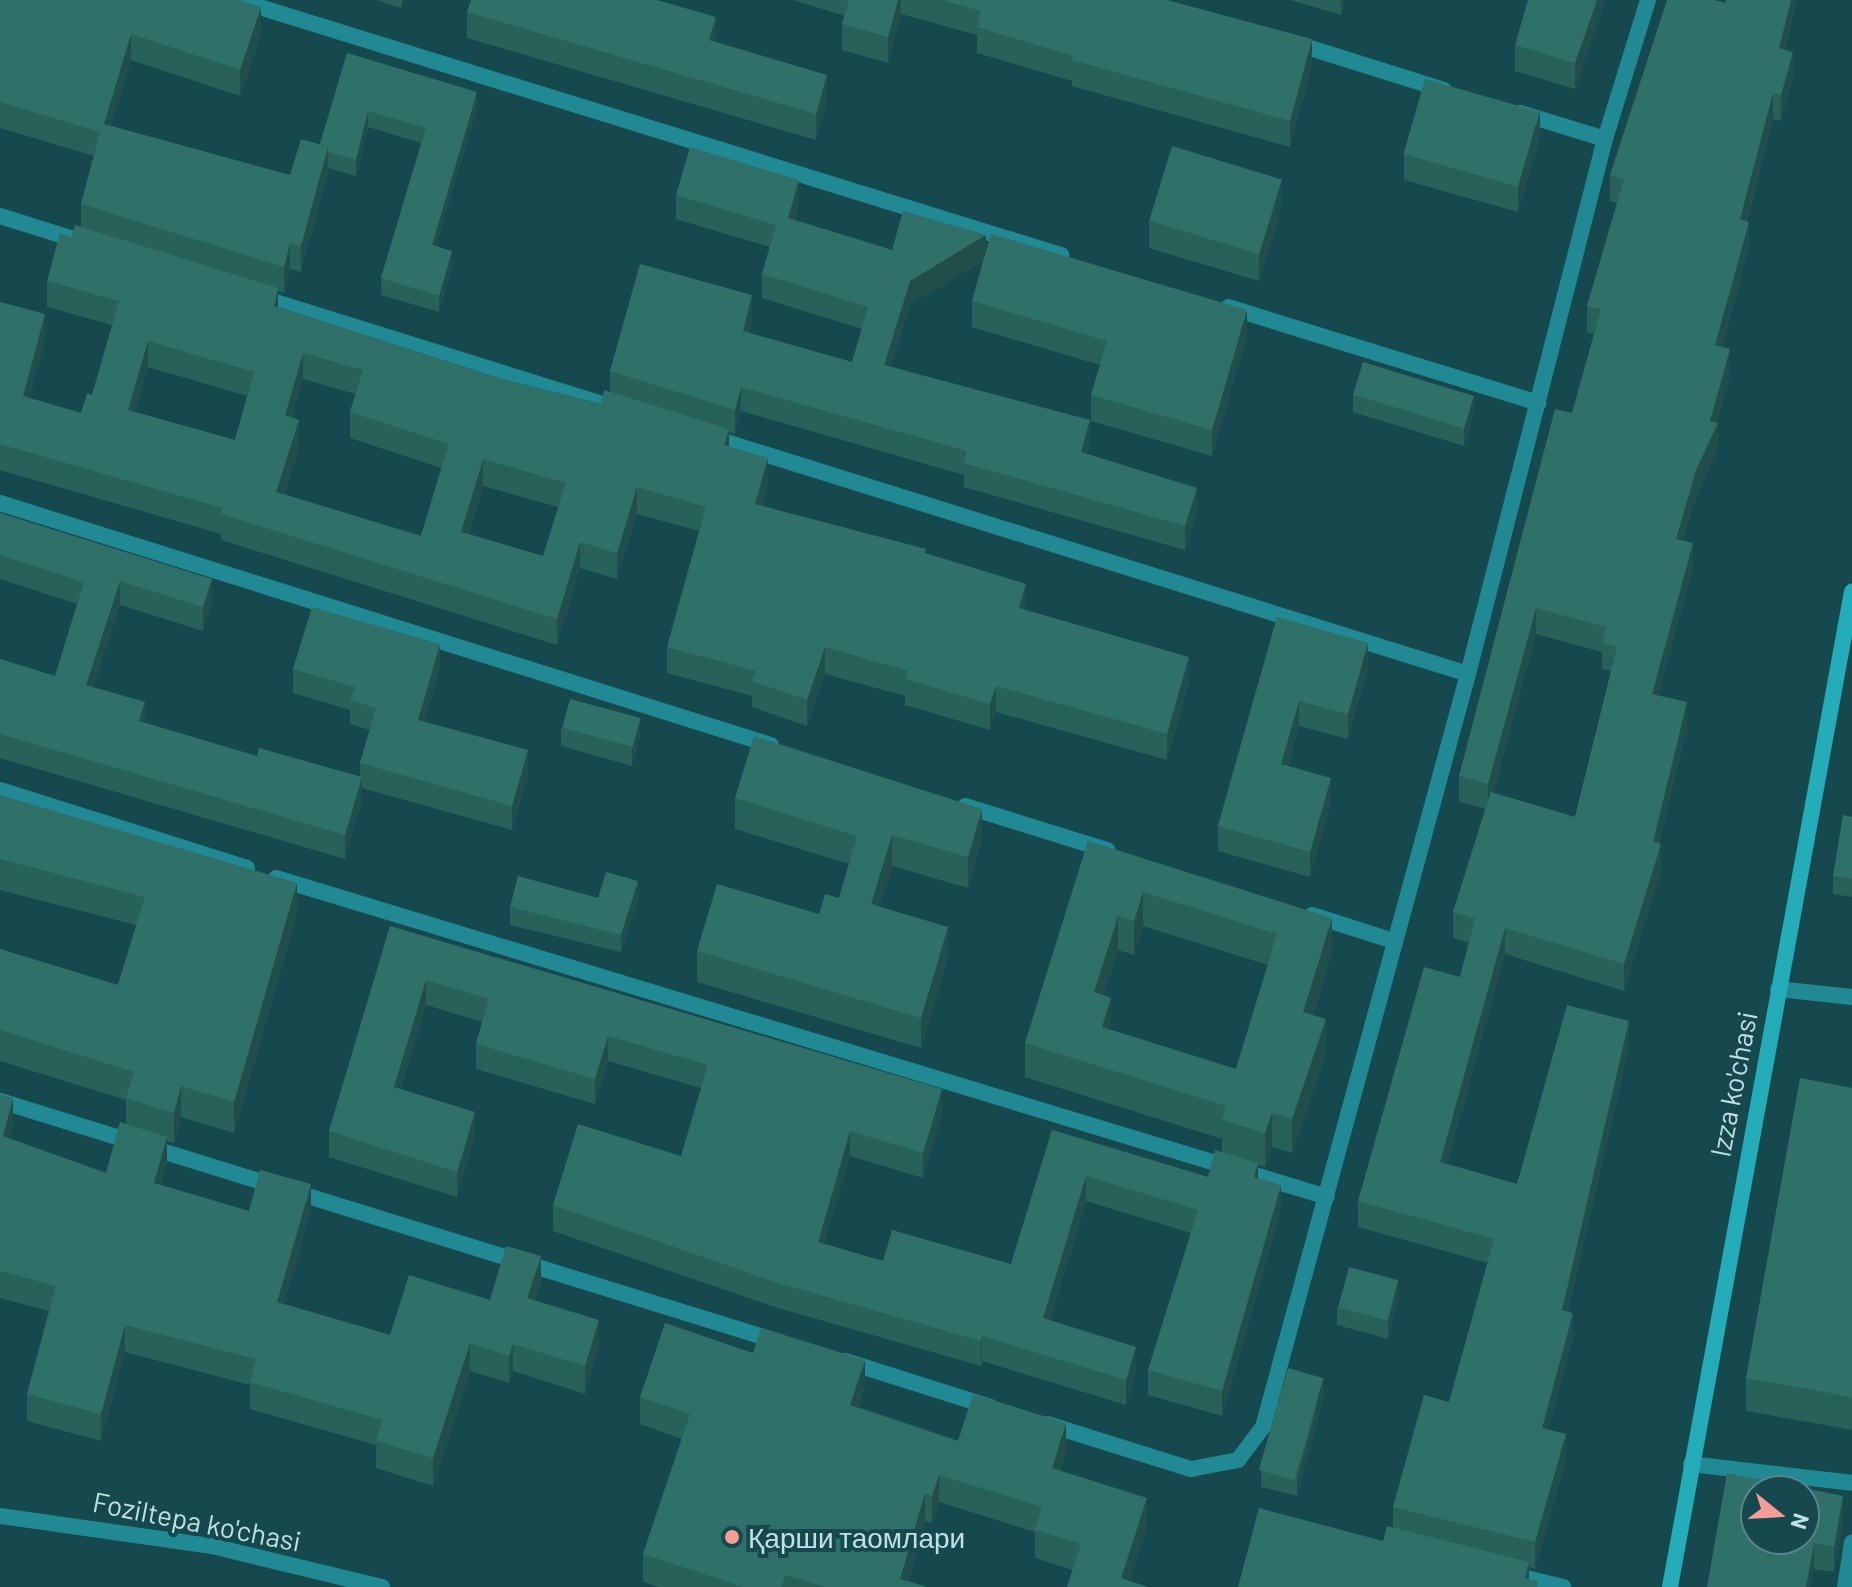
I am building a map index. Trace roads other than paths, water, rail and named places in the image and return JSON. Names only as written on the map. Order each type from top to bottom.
[{"type":"main road","name":"Izza ko'chasi","points":[[1670,1587],[1778,989],[1846,660],[1851,597]]},
{"type":"street","points":[[237,0],[1085,263]]},
{"type":"street","points":[[826,1356],[1191,1469],[1238,1460],[1263,1427],[1468,674],[1605,139],[1648,0]]},
{"type":"street","points":[[1275,37],[1455,93]]},
{"type":"street","points":[[1500,107],[1605,139]]},
{"type":"street","points":[[0,216],[91,245]]},
{"type":"street","points":[[243,292],[637,415]]},
{"type":"street","points":[[1206,300],[1539,403]]},
{"type":"street","points":[[697,433],[1468,674]]},
{"type":"street","points":[[0,503],[788,750]]},
{"type":"street","points":[[0,790],[478,942],[1327,1197]]},
{"type":"street","points":[[940,798],[1122,855]]},
{"type":"street","points":[[1288,907],[1394,941]]},
{"type":"street","points":[[1778,989],[1852,997]]},
{"type":"street","points":[[0,1101],[795,1346]]},
{"type":"street","points":[[1691,1464],[1852,1483]]},
{"type":"street","name":"Foziltepa ko'chasi","points":[[0,1516],[212,1546],[382,1587]]},
{"type":"street","points":[[1845,1587],[1852,1543]]},
{"type":"street","points":[[1485,1568],[1563,1587]]},
{"type":"place","name":"Қарши таомлари","points":[[732,1537]]}]
